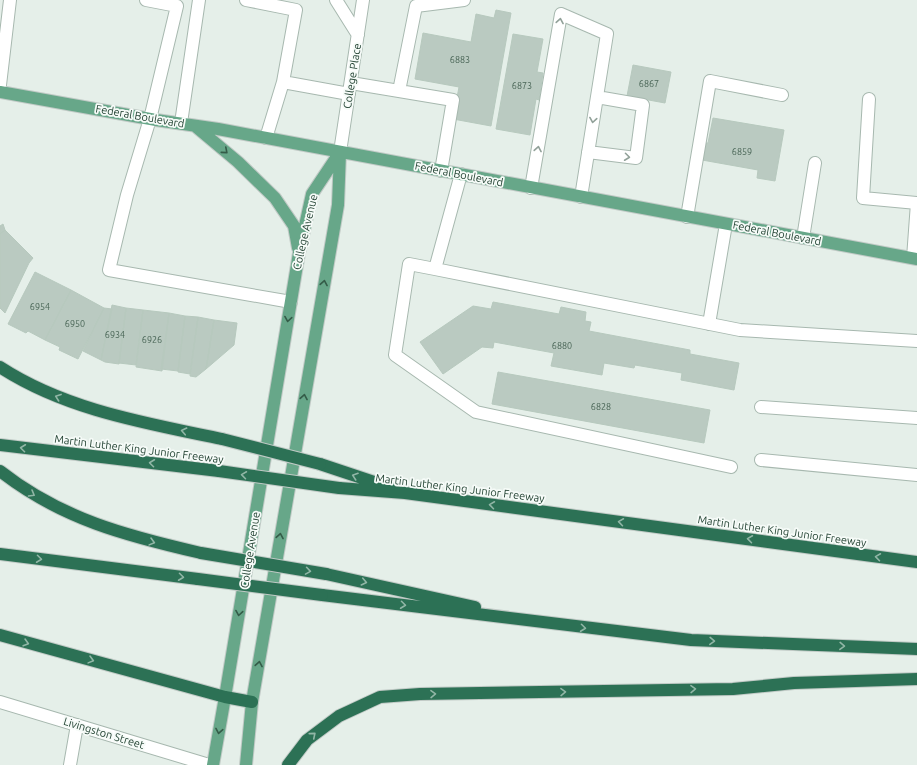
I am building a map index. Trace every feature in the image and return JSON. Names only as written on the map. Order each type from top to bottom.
[{"type":"highway","points":[[0,366],[13,375],[50,394],[93,409],[165,427],[222,439],[320,464],[406,493]]},
{"type":"highway","name":"Martin Luther King Junior Freeway","points":[[0,445],[218,471],[338,488],[406,493],[917,562]]},
{"type":"highway","points":[[0,472],[27,492],[52,506],[83,520],[118,533],[201,553],[326,574],[544,622]]},
{"type":"highway","points":[[0,554],[691,640],[917,649]]},
{"type":"highway","points":[[0,635],[225,697],[252,702]]},
{"type":"highway","points":[[288,765],[307,740],[320,729],[339,716],[380,697],[420,694],[733,689],[794,683],[917,679]]},
{"type":"main road","name":"Federal Boulevard","points":[[0,92],[266,138],[915,259]]},
{"type":"main road","points":[[195,126],[238,162],[276,198],[294,226],[299,253]]},
{"type":"main road","name":"College Avenue","points":[[213,765],[299,253],[312,194],[340,152]]},
{"type":"main road","points":[[246,765],[252,702],[338,206],[340,152]]},
{"type":"street","points":[[146,0],[177,6],[150,119],[127,195],[110,270],[291,302]]},
{"type":"street","points":[[181,123],[199,0]]},
{"type":"street","points":[[246,0],[296,10],[283,82],[266,138]]},
{"type":"street","points":[[336,0],[358,35]]},
{"type":"street","name":"College Place","points":[[340,152],[364,0]]},
{"type":"street","points":[[400,91],[416,6],[464,0]]},
{"type":"street","points":[[0,85],[6,4]]},
{"type":"street","points":[[531,188],[561,14],[607,34],[581,197]]},
{"type":"street","points":[[687,217],[710,81],[782,95]]},
{"type":"street","points":[[283,82],[400,91],[453,100],[441,171]]},
{"type":"street","points":[[588,152],[636,158],[643,106],[597,97]]},
{"type":"street","points":[[869,99],[863,198],[917,203],[915,259]]},
{"type":"street","points":[[803,238],[815,163]]},
{"type":"street","points":[[434,270],[461,174]]},
{"type":"street","points":[[709,324],[726,224]]},
{"type":"street","points":[[731,467],[476,412],[395,355],[409,264],[740,330],[917,341]]},
{"type":"street","points":[[761,407],[917,418]]},
{"type":"street","points":[[761,460],[917,475]]},
{"type":"street","name":"Livingston Street","points":[[0,702],[209,765]]},
{"type":"street","points":[[70,765],[76,724]]},
{"type":"building","points":[[496,10],[511,13],[491,126],[453,119],[459,87],[415,79],[423,33],[471,42],[476,14],[494,18]]},
{"type":"building","points":[[513,34],[543,39],[537,72],[543,73],[539,100],[536,99],[530,135],[496,129]]},
{"type":"building","points":[[633,65],[671,72],[665,103],[627,96]]},
{"type":"building","points":[[713,118],[784,130],[775,181],[757,178],[758,170],[702,160],[705,143],[708,143]]},
{"type":"building","points":[[3,224],[5,230],[0,234],[0,226]]},
{"type":"building","points":[[5,230],[33,258],[29,263],[5,313],[0,308],[0,234]]},
{"type":"building","points":[[35,272],[71,290],[45,340],[28,331],[26,333],[8,324]]},
{"type":"building","points":[[71,290],[104,308],[78,359],[59,350],[60,347],[45,340]]},
{"type":"building","points":[[493,302],[559,314],[561,307],[586,312],[585,321],[591,322],[589,331],[690,350],[690,354],[739,363],[734,390],[681,380],[682,373],[635,365],[634,368],[604,363],[602,375],[551,366],[554,353],[494,342],[493,348],[482,347],[443,374],[420,342],[473,306],[491,309]]},
{"type":"building","points":[[112,305],[126,308],[119,364],[101,360]]},
{"type":"building","points":[[104,308],[112,309],[101,360],[83,351]]},
{"type":"building","points":[[126,308],[143,310],[136,365],[119,363]]},
{"type":"building","points":[[143,310],[169,313],[162,371],[136,367]]},
{"type":"building","points":[[169,313],[185,316],[178,371],[161,369]]},
{"type":"building","points":[[185,316],[198,317],[190,374],[178,372]]},
{"type":"building","points":[[198,317],[214,320],[206,369],[196,377],[190,376]]},
{"type":"building","points":[[214,320],[237,323],[234,345],[206,369]]},
{"type":"building","points":[[498,372],[710,410],[704,443],[492,404]]}]
